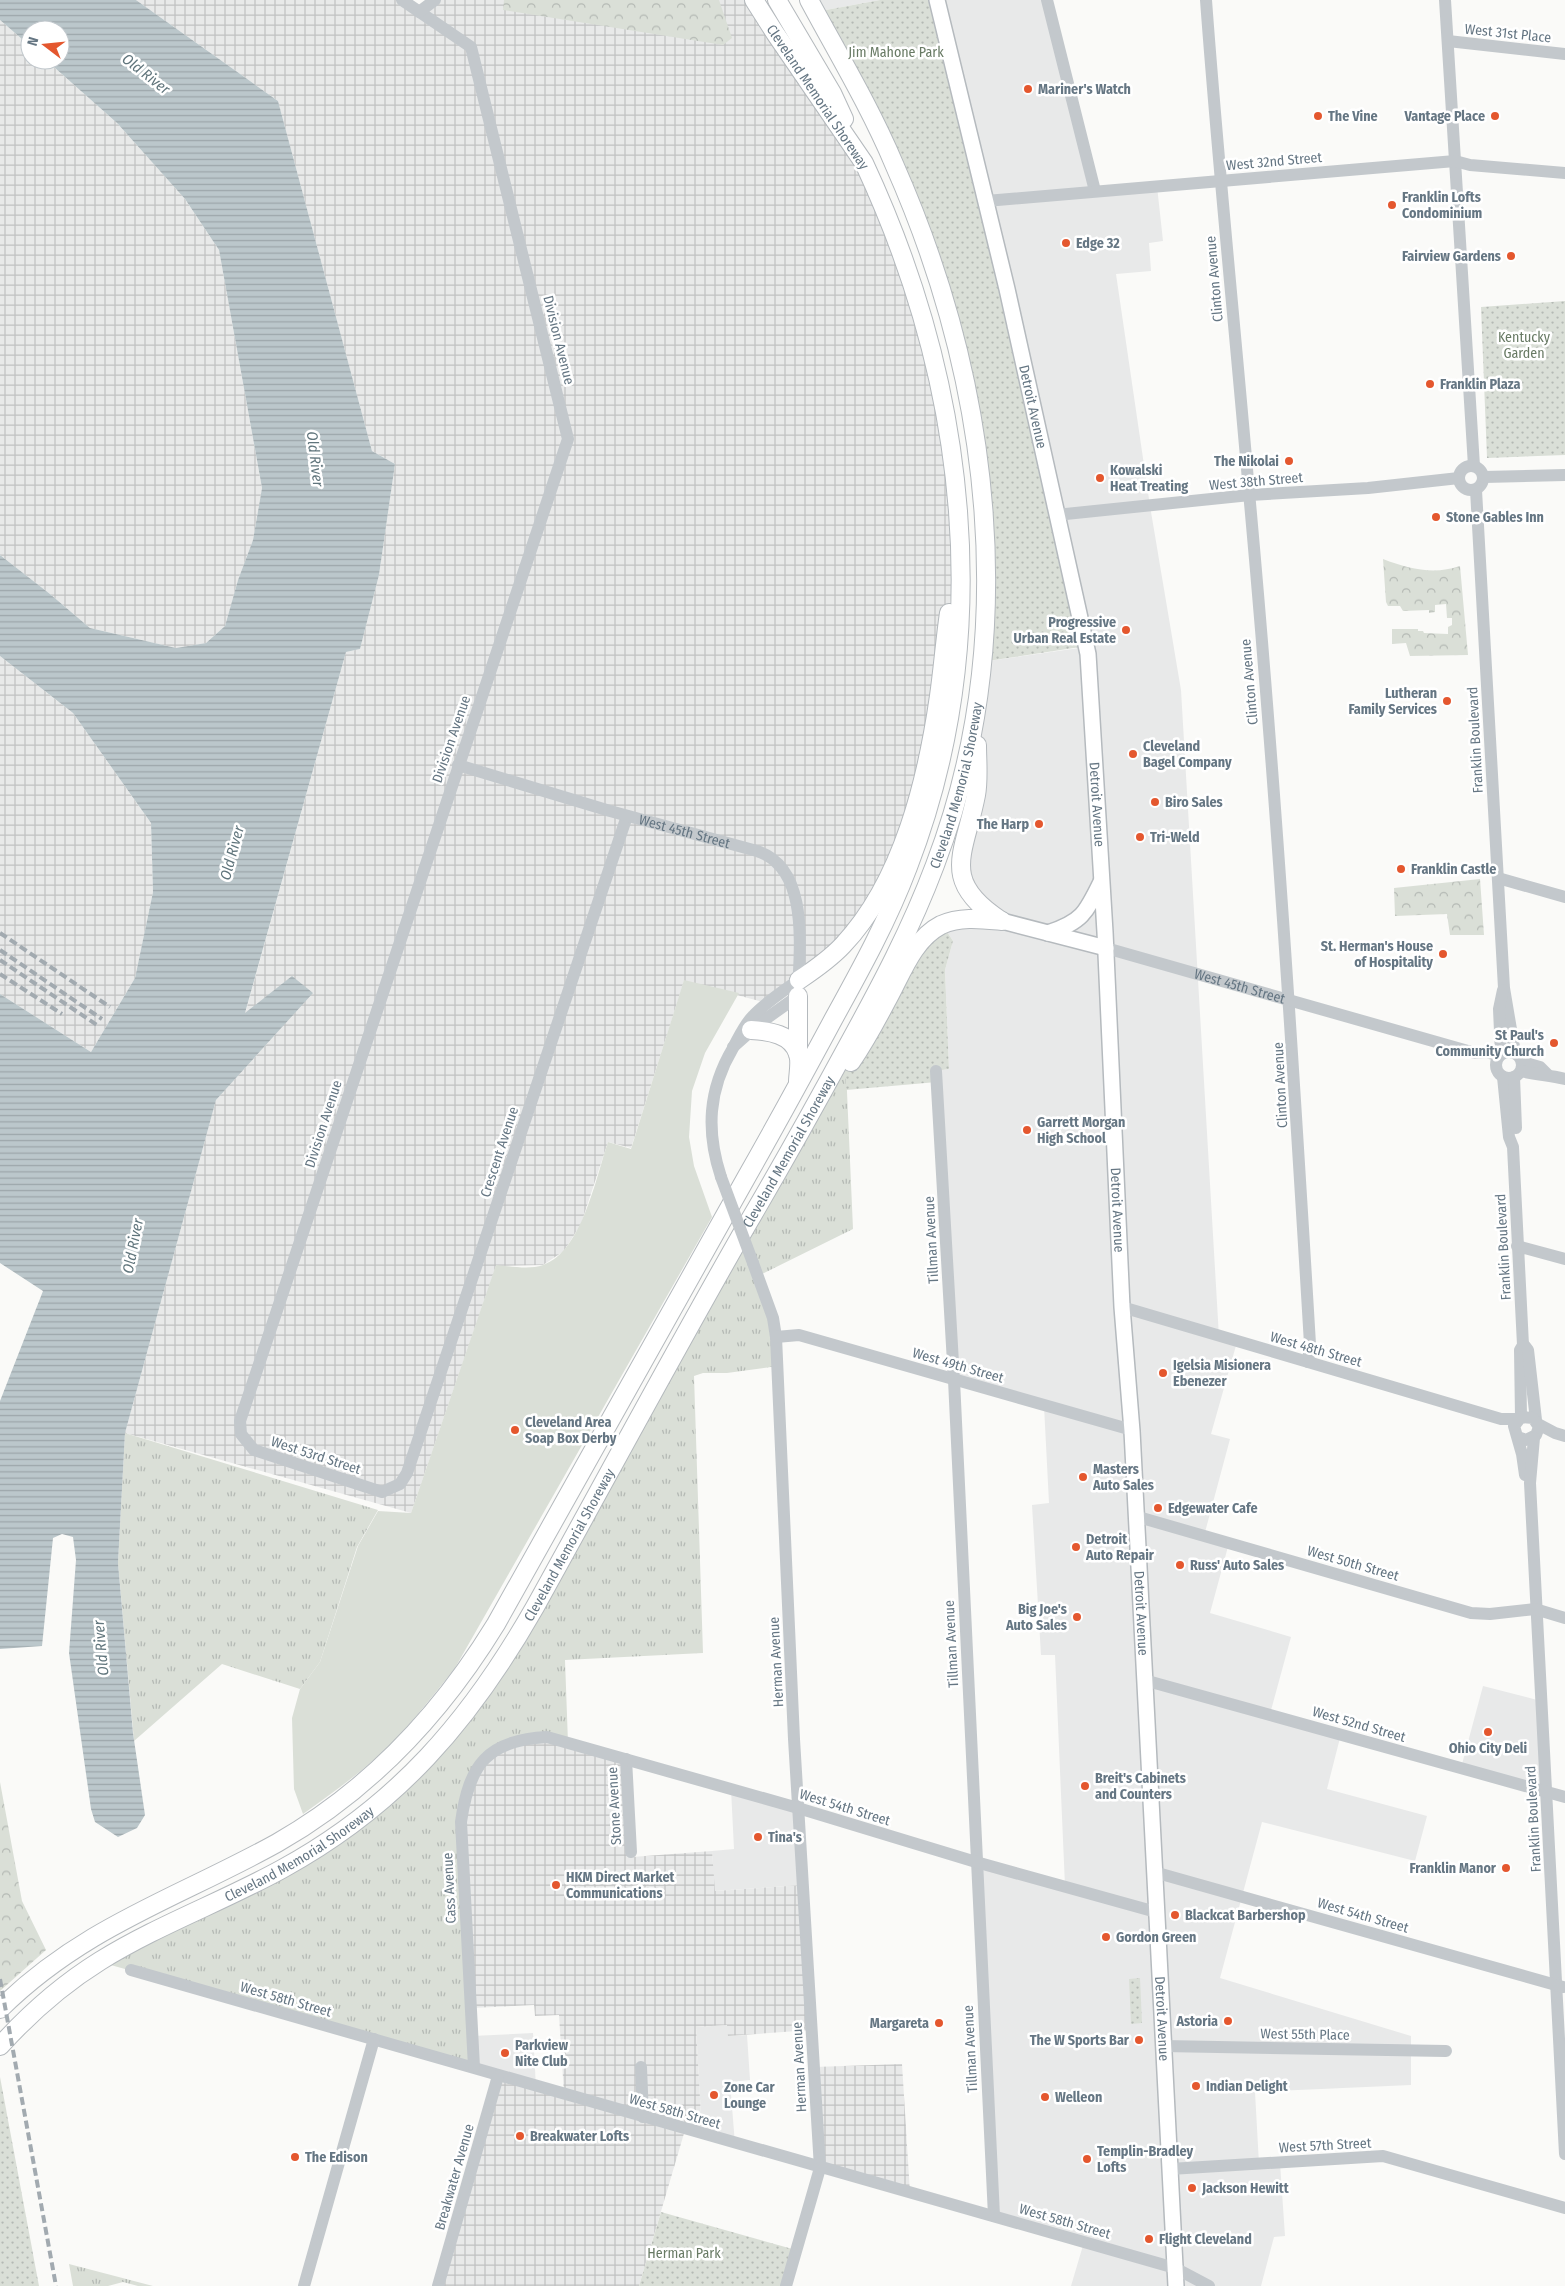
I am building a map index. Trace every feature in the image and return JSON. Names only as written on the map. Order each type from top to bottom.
[{"type":"highway","name":"Cleveland Memorial Shoreway","points":[[0,2009],[38,1974],[90,1938],[128,1916],[259,1852],[313,1821],[379,1770],[423,1725],[462,1677],[496,1624],[798,1085],[885,921],[909,864],[929,802],[944,741],[954,679],[960,617],[960,533],[953,450],[932,348],[900,247],[864,163],[754,0]]},
{"type":"highway","points":[[777,0],[832,93],[864,163]]},
{"type":"highway","points":[[788,0],[811,38],[859,95]]},
{"type":"highway","name":"Cleveland Memorial Shoreway","points":[[0,2046],[23,2022],[51,1998],[100,1962],[147,1936],[282,1869],[332,1839],[372,1809],[438,1748],[490,1682],[524,1627],[895,959],[921,902],[942,848],[954,807],[970,738],[977,697],[986,614],[986,545],[982,483],[970,398],[955,335],[930,255],[896,168],[809,0]]},
{"type":"highway","points":[[798,1085],[799,988],[834,954],[862,922],[884,888],[904,840],[922,782],[934,725],[960,533]]},
{"type":"highway","points":[[977,697],[976,793],[962,848],[960,870],[968,891],[975,902],[1002,921]]},
{"type":"highway","points":[[803,1127],[866,1038],[911,956],[922,940],[942,924],[958,920],[1002,921]]},
{"type":"highway","points":[[751,1030],[778,1034],[787,1040],[798,1054]]},
{"type":"main road","name":"Detroit Avenue","points":[[937,0],[986,201],[1088,654],[1106,948],[1122,1307],[1132,1430],[1176,2286]]},
{"type":"main road","points":[[1048,933],[1069,925],[1081,917],[1102,881]]},
{"type":"main road","name":"West 45th Street","points":[[1002,921],[1106,948]]},
{"type":"street","points":[[402,0],[419,12],[435,0]]},
{"type":"street","points":[[1047,0],[1095,191]]},
{"type":"street","name":"Clinton Avenue","points":[[1206,0],[1219,181],[1250,495],[1290,1001],[1310,1344],[1308,1362]]},
{"type":"street","points":[[1445,0],[1474,466]]},
{"type":"street","name":"Division Avenue","points":[[241,1434],[240,1421],[568,439],[471,47],[419,12]]},
{"type":"street","name":"West 31st Place","points":[[1448,41],[1565,54]]},
{"type":"street","name":"West 32nd Street","points":[[986,201],[1454,161],[1470,165],[1565,173]]},
{"type":"street","points":[[1474,466],[1481,470],[1484,476],[1482,485],[1476,490],[1464,488],[1459,478],[1463,469],[1474,466]]},
{"type":"street","points":[[1484,476],[1565,475]]},
{"type":"street","name":"West 38th Street","points":[[1056,514],[1250,495],[1368,488],[1459,478]]},
{"type":"street","name":"Franklin Boulevard","points":[[1476,490],[1504,988],[1515,1068],[1510,1137],[1513,1147],[1523,1344],[1520,1350],[1518,1426],[1525,1477],[1530,1483]]},
{"type":"street","name":"West 45th Street","points":[[458,765],[627,816],[762,853],[775,861],[788,878],[796,898],[799,988]]},
{"type":"street","name":"Crescent Avenue","points":[[389,1490],[400,1484],[407,1473],[627,816]]},
{"type":"street","points":[[1498,878],[1565,896]]},
{"type":"street","name":"West 45th Street","points":[[1106,948],[1475,1053],[1487,1052],[1499,1059],[1506,1052],[1515,1068]]},
{"type":"street","name":"Herman Avenue","points":[[733,1047],[799,988]]},
{"type":"street","name":"Herman Avenue","points":[[786,2286],[820,2168],[798,1808],[776,1336],[773,1318],[721,1177],[713,1150],[710,1116],[717,1080],[744,1026],[754,1015],[799,988]]},
{"type":"street","name":"Franklin Boulevard","points":[[1499,1059],[1499,1008],[1504,988]]},
{"type":"street","points":[[1499,1059],[1500,1075],[1515,1068],[1537,1075],[1547,1074],[1565,1079]]},
{"type":"street","name":"Tillman Avenue","points":[[936,1070],[954,1380],[994,2216]]},
{"type":"street","points":[[1517,1246],[1565,1259]]},
{"type":"street","name":"West 48th Street","points":[[1122,1307],[1501,1419],[1518,1426]]},
{"type":"street","name":"West 49th Street","points":[[776,1336],[799,1335],[1132,1430]]},
{"type":"street","name":"Franklin Boulevard","points":[[1523,1344],[1528,1350],[1536,1429],[1530,1483],[1547,1792],[1561,1986],[1565,2154]]},
{"type":"street","points":[[1536,1429],[1526,1440],[1518,1426],[1529,1416],[1536,1429],[1560,1435]]},
{"type":"street","name":"West 53rd Street","points":[[241,1434],[254,1450],[382,1492],[389,1490]]},
{"type":"street","name":"West 50th Street","points":[[1135,1516],[1471,1613],[1490,1614],[1536,1609],[1565,1618]]},
{"type":"street","name":"West 52nd Street","points":[[1144,1680],[1565,1797]]},
{"type":"street","name":"West 54th Street","points":[[525,1738],[547,1737],[798,1808],[976,1862],[1156,1912]]},
{"type":"street","name":"Cass Avenue","points":[[474,2067],[461,1822],[465,1793],[471,1777],[480,1764],[502,1745],[525,1738]]},
{"type":"street","name":"Stone Avenue","points":[[626,1759],[631,1852]]},
{"type":"street","name":"West 54th Street","points":[[1154,1872],[1561,1986]]},
{"type":"street","name":"West 58th Street","points":[[131,1970],[1175,2268],[1209,2286]]},
{"type":"street","points":[[304,2286],[374,2039]]},
{"type":"street","name":"West 55th Place","points":[[1163,2046],[1446,2052]]},
{"type":"street","points":[[641,2067],[643,2117]]},
{"type":"street","name":"Breakwater Avenue","points":[[438,2286],[498,2076]]},
{"type":"street","name":"West 57th Street","points":[[1170,2169],[1383,2156],[1565,2208]]},
{"type":"shaded area","points":[[136,0],[402,0],[419,12],[435,0],[754,0],[864,163],[907,266],[960,533],[927,761],[870,911],[767,1003],[684,981],[631,1148],[608,1142],[581,1224],[564,1251],[543,1265],[496,1266],[411,1513],[125,1433],[216,1100],[282,1027],[245,1014],[346,652],[360,649],[379,575],[395,464],[372,451],[278,101]]},
{"type":"shaded area","points":[[809,0],[880,0],[815,12]]},
{"type":"shaded area","points":[[937,0],[1047,0],[1095,191],[1157,186],[1163,241],[1149,243],[1151,271],[1116,274],[1150,506],[1181,690],[1219,1337],[1237,1342],[1211,1434],[1230,1439],[1204,1536],[1229,1543],[1210,1613],[1291,1637],[1270,1714],[1341,1734],[1327,1789],[1427,1816],[1415,1861],[1262,1822],[1220,1978],[1411,2036],[1411,2085],[1255,2092],[1259,2164],[1280,2163],[1285,2236],[1274,2237],[1261,2286],[1071,2286],[1084,2242],[994,2216],[976,1862],[1065,1886],[1055,1655],[1041,1655],[1032,1505],[1049,1503],[1044,1406],[954,1380],[936,1071],[949,1069],[945,970],[953,941],[942,924],[981,919],[968,891],[969,822],[981,662],[1086,647]]},
{"type":"shaded area","points":[[0,20],[20,37],[20,70],[57,70],[117,123],[185,199],[219,250],[262,488],[253,540],[238,580],[225,626],[206,643],[176,648],[90,628],[0,555]]},
{"type":"shaded area","points":[[0,656],[73,713],[151,823],[153,892],[135,978],[91,1052],[0,994]]},
{"type":"shaded area","points":[[1483,1686],[1541,1701],[1547,1792],[1461,1768]]},
{"type":"shaded area","points":[[525,1738],[626,1759],[632,1857],[712,1851],[715,1891],[803,1885],[811,2030],[728,2036],[727,2025],[696,2027],[702,2134],[685,2130],[639,2286],[438,2286],[498,2076],[564,2094],[559,2015],[535,2016],[534,2005],[471,2008],[461,1822],[480,1764]]},
{"type":"shaded area","points":[[731,1789],[798,1808],[803,1885],[714,1891],[712,1851],[734,1849]]},
{"type":"shaded area","points":[[728,2025],[728,2036],[747,2035],[750,2080],[730,2082],[735,2144],[702,2134],[696,2027]]},
{"type":"shaded area","points":[[533,2033],[536,2087],[474,2067],[472,2036]]},
{"type":"shaded area","points":[[902,2064],[910,2193],[820,2168],[814,2067]]},
{"type":"green space","points":[[504,0],[719,0],[732,38],[723,45],[503,10]]},
{"type":"green space","name":"Jim Mahone Park","points":[[880,0],[937,0],[1087,646],[981,662],[985,524],[937,274],[815,12]]},
{"type":"green space","name":"Kentucky Garden","points":[[1565,301],[1565,455],[1487,458],[1481,307]]},
{"type":"green space","points":[[1383,559],[1402,566],[1422,570],[1441,570],[1460,566],[1468,655],[1410,656],[1406,643],[1392,644],[1392,629],[1418,629],[1418,631],[1423,631],[1424,633],[1448,634],[1448,627],[1452,625],[1452,618],[1447,618],[1446,604],[1435,605],[1435,612],[1429,613],[1429,610],[1403,611],[1400,606],[1388,606],[1386,602]]},
{"type":"green space","points":[[1480,879],[1484,935],[1450,935],[1447,914],[1395,916],[1394,888]]},
{"type":"green space","points":[[942,924],[953,941],[945,970],[949,1069],[936,1071],[937,1082],[846,1090],[846,1069],[887,1000]]},
{"type":"green space","name":"Cleveland Area Soap Box Derby","points":[[684,980],[739,993],[705,1053],[692,1091],[689,1137],[694,1166],[712,1217],[455,1668],[425,1706],[383,1752],[350,1780],[303,1814],[294,1789],[292,1718],[300,1689],[320,1662],[358,1546],[378,1511],[411,1513],[496,1265],[532,1267],[543,1265],[556,1257],[568,1245],[578,1230],[586,1212],[608,1142],[631,1149]]},
{"type":"green space","points":[[846,1069],[853,1229],[758,1276],[778,1366],[727,1373],[703,1373],[694,1376],[703,1653],[565,1660],[568,1743],[547,1737],[503,1745],[465,1793],[474,2067],[100,1962],[320,1846],[466,1714],[803,1127]]},
{"type":"green space","points":[[125,1433],[378,1510],[357,1547],[320,1662],[300,1689],[222,1664],[134,1741],[118,1563]]},
{"type":"green space","points":[[0,1782],[22,1901],[46,1950],[0,1991]]},
{"type":"green space","points":[[1140,1978],[1142,2023],[1131,2024],[1129,1979]]},
{"type":"green space","points":[[0,2077],[39,2286],[0,2286]]},
{"type":"green space","name":"Herman Park","points":[[661,2212],[796,2250],[786,2286],[639,2286]]},
{"type":"green space","points":[[69,2264],[153,2286],[138,2286],[123,2282],[108,2286],[73,2286]]},
{"type":"water","name":"Old River","points":[[0,0],[136,0],[278,101],[372,451],[395,464],[379,575],[360,649],[346,652],[245,1013],[292,976],[313,993],[216,1100],[125,1433],[118,1563],[133,1733],[145,1815],[137,1828],[118,1837],[95,1822],[91,1809],[69,1653],[76,1560],[73,1537],[62,1534],[53,1538],[42,1646],[0,1649],[0,1401],[43,1291],[0,1263],[0,994],[91,1052],[135,978],[153,892],[151,823],[73,713],[0,656],[0,555],[90,628],[176,648],[206,643],[225,626],[238,580],[253,540],[262,488],[219,250],[185,199],[117,123],[57,70],[70,70],[70,20],[20,20],[20,37],[0,20]]},
{"type":"railway","points":[[0,933],[110,1007]]},
{"type":"railway","points":[[0,950],[102,1019]]},
{"type":"railway","points":[[0,960],[97,1025]]},
{"type":"railway","points":[[0,974],[62,1014]]},
{"type":"railway","points":[[0,1979],[56,2286]]},
{"type":"place","name":"Mariner's Watch","points":[[1028,89]]},
{"type":"place","name":"The Vine","points":[[1318,116]]},
{"type":"place","name":"Vantage Place","points":[[1495,116]]},
{"type":"place","name":"Franklin Lofts Condominium","points":[[1392,205]]},
{"type":"place","name":"Edge 32","points":[[1066,243]]},
{"type":"place","name":"Fairview Gardens","points":[[1511,256]]},
{"type":"place","name":"Franklin Plaza","points":[[1430,384]]},
{"type":"place","name":"The Nikolai","points":[[1289,461]]},
{"type":"place","name":"Kowalski Heat Treating","points":[[1100,478]]},
{"type":"place","name":"Stone Gables Inn","points":[[1436,517]]},
{"type":"place","name":"Progressive Urban Real Estate","points":[[1126,630]]},
{"type":"place","name":"Lutheran Family Services","points":[[1447,701]]},
{"type":"place","name":"Cleveland Bagel Company","points":[[1133,754]]},
{"type":"place","name":"Biro Sales","points":[[1155,802]]},
{"type":"place","name":"The Harp","points":[[1039,824]]},
{"type":"place","name":"Tri-Weld","points":[[1140,837]]},
{"type":"place","name":"Franklin Castle","points":[[1401,869]]},
{"type":"place","name":"St. Herman's House of Hospitality","points":[[1443,954]]},
{"type":"place","name":"St Paul's Community Church","points":[[1554,1043]]},
{"type":"place","name":"Garrett Morgan High School","points":[[1027,1130]]},
{"type":"place","name":"Igelsia Misionera Ebenezer","points":[[1163,1373]]},
{"type":"place","name":"Cleveland Area Soap Box Derby","points":[[515,1430]]},
{"type":"place","name":"Masters Auto Sales","points":[[1083,1477]]},
{"type":"place","name":"Edgewater Cafe","points":[[1158,1508]]},
{"type":"place","name":"Detroit Auto Repair","points":[[1076,1547]]},
{"type":"place","name":"Russ' Auto Sales","points":[[1180,1565]]},
{"type":"place","name":"Big Joe's Auto Sales","points":[[1077,1617]]},
{"type":"place","name":"Ohio City Deli","points":[[1488,1732]]},
{"type":"place","name":"Breit's Cabinets and Counters","points":[[1085,1786]]},
{"type":"place","name":"Tina's","points":[[758,1837]]},
{"type":"place","name":"Franklin Manor","points":[[1506,1868]]},
{"type":"place","name":"HKM Direct Market Communications","points":[[556,1885]]},
{"type":"place","name":"Blackcat Barbershop","points":[[1175,1915]]},
{"type":"place","name":"Gordon Green","points":[[1106,1937]]},
{"type":"place","name":"Astoria","points":[[1228,2021]]},
{"type":"place","name":"Margareta","points":[[939,2023]]},
{"type":"place","name":"The W Sports Bar","points":[[1139,2040]]},
{"type":"place","name":"Parkview Nite Club","points":[[505,2053]]},
{"type":"place","name":"Indian Delight","points":[[1196,2086]]},
{"type":"place","name":"Zone Car Lounge","points":[[714,2095]]},
{"type":"place","name":"Welleon","points":[[1045,2097]]},
{"type":"place","name":"Breakwater Lofts","points":[[520,2136]]},
{"type":"place","name":"The Edison","points":[[295,2157]]},
{"type":"place","name":"Templin-Bradley Lofts","points":[[1087,2159]]},
{"type":"place","name":"Jackson Hewitt","points":[[1192,2188]]},
{"type":"place","name":"Flight Cleveland","points":[[1149,2239]]}]
